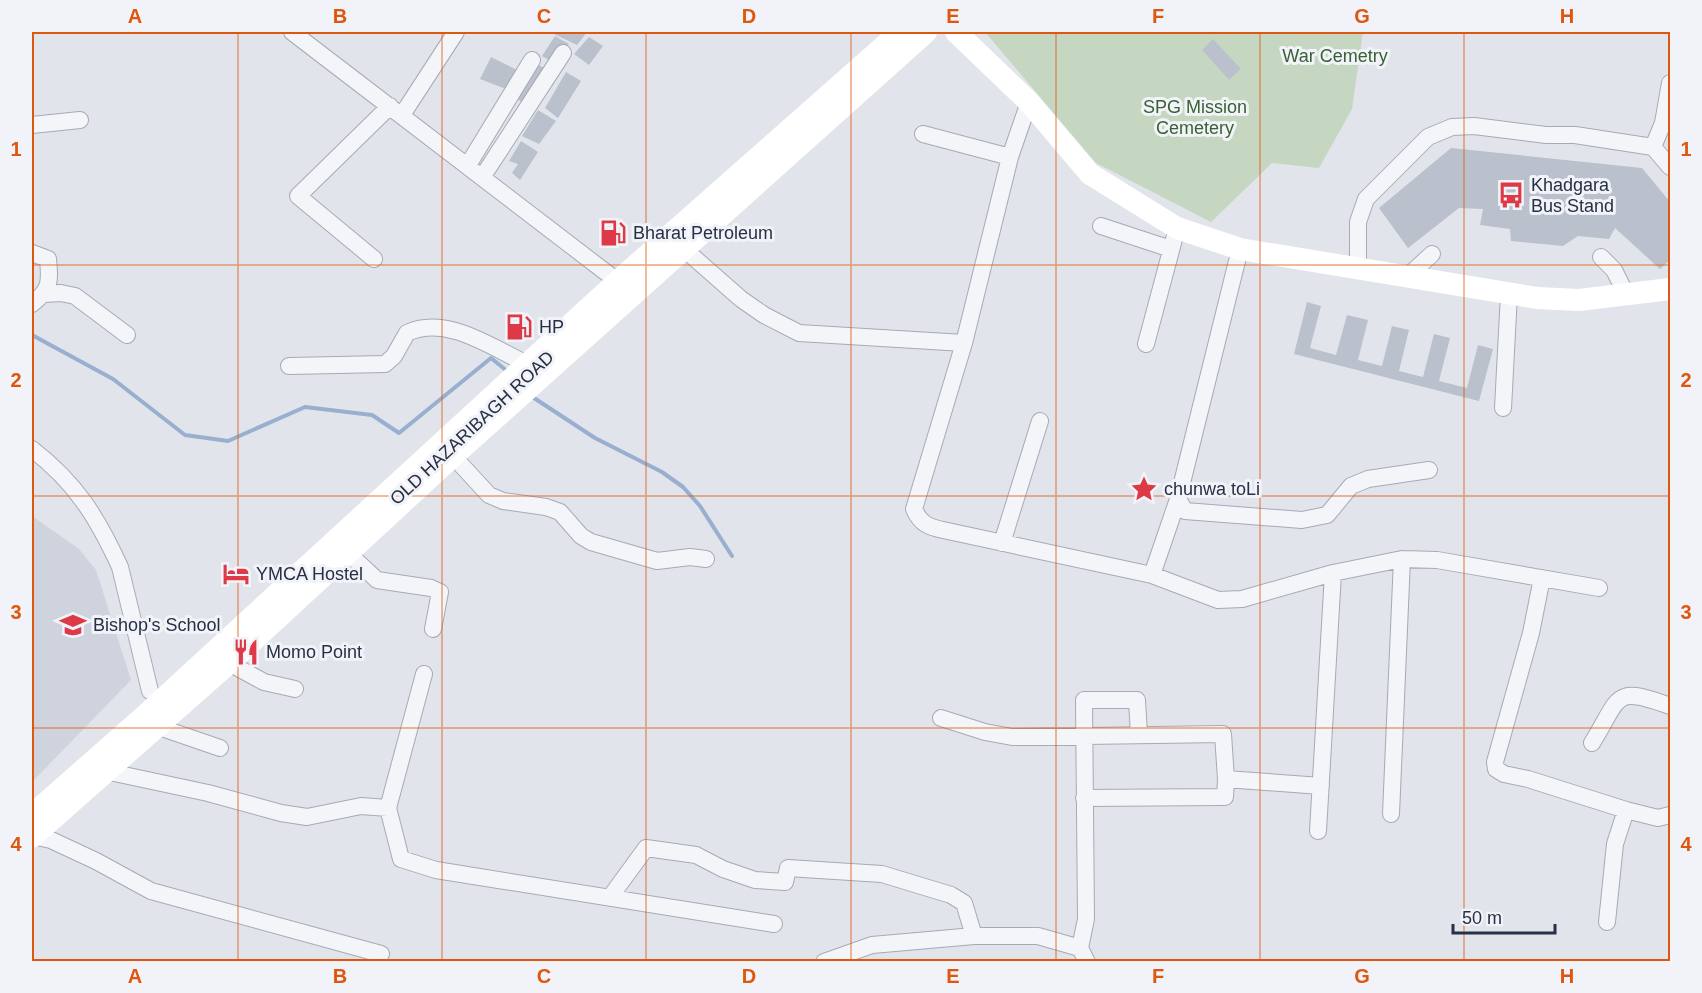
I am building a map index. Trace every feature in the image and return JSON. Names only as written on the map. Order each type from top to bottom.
[{"type":"street","points":[[292,32],[612,277]]},
{"type":"street","points":[[374,259],[298,196],[396,110],[456,32]]},
{"type":"street","points":[[32,836],[229,663],[453,456],[517,379],[612,277],[883,32]]},
{"type":"street","name":"OLD HAZARIBAGH ROAD","points":[[32,825],[147,726],[517,379],[618,281],[900,32]]},
{"type":"street","name":"OLD HAZARIBAGH ROAD","points":[[32,815],[517,379],[913,32]]},
{"type":"street","points":[[32,799],[150,691],[273,584],[411,456],[517,379],[683,248],[926,32]]},
{"type":"street","points":[[956,32],[1029,102],[1090,174],[1174,239]]},
{"type":"street","points":[[483,176],[563,53]]},
{"type":"street","points":[[468,165],[532,60]]},
{"type":"street","points":[[1653,147],[1663,123],[1670,83]]},
{"type":"street","points":[[1029,102],[1010,157],[964,343],[914,509],[919,520],[929,527],[1152,575],[1205,595],[1230,601],[1333,573],[1402,559],[1437,560],[1599,588]]},
{"type":"street","points":[[32,125],[80,120]]},
{"type":"street","points":[[1358,269],[1358,222],[1366,198],[1428,137],[1452,127],[1474,126],[1546,135],[1575,135],[1653,147],[1671,167]]},
{"type":"street","points":[[923,134],[1010,157]]},
{"type":"street","points":[[1101,226],[1537,298],[1579,300],[1671,290]]},
{"type":"street","points":[[1146,344],[1174,239]]},
{"type":"street","points":[[683,248],[741,299],[764,315],[799,333],[964,343]]},
{"type":"street","points":[[1152,575],[1178,499],[1240,249]]},
{"type":"street","points":[[32,254],[48,259],[50,281],[38,299]]},
{"type":"street","points":[[1407,277],[1432,254]]},
{"type":"street","points":[[1601,257],[1614,270],[1626,294]]},
{"type":"street","points":[[38,299],[61,293],[75,296],[127,334]]},
{"type":"street","points":[[1503,408],[1509,294]]},
{"type":"street","points":[[290,366],[386,364],[394,356],[407,333],[416,328],[431,327],[460,332],[517,379]]},
{"type":"street","points":[[1002,543],[1040,421]]},
{"type":"street","points":[[32,449],[61,472],[74,487],[113,552],[120,567],[150,691]]},
{"type":"street","points":[[453,456],[489,495],[503,501],[546,507],[560,512],[581,536],[591,542],[657,561],[690,557],[706,559]]},
{"type":"street","points":[[1178,499],[1185,511],[1302,520],[1327,515],[1352,486],[1368,479],[1429,470]]},
{"type":"street","points":[[347,552],[377,580],[431,588],[440,592],[433,629]]},
{"type":"street","points":[[1391,814],[1402,559]]},
{"type":"street","points":[[1318,831],[1333,573]]},
{"type":"street","points":[[1542,578],[1531,633],[1495,762],[1496,769],[1504,774],[1535,781],[1626,810],[1658,818],[1671,815]]},
{"type":"street","points":[[229,663],[264,682],[295,689]]},
{"type":"street","points":[[424,674],[388,808],[400,859],[436,870],[611,896],[774,924]]},
{"type":"street","points":[[1592,743],[1618,699],[1626,695],[1636,693],[1671,706]]},
{"type":"street","points":[[824,962],[855,956],[872,945],[974,936],[1038,936],[1084,955],[1086,919],[1084,700],[1137,700],[1139,735]]},
{"type":"street","points":[[941,718],[985,732],[1012,737],[1223,734],[1225,797],[1084,798]]},
{"type":"street","points":[[156,726],[220,748]]},
{"type":"street","points":[[105,771],[208,793],[281,813],[307,817],[362,806],[388,808]]},
{"type":"street","points":[[1226,779],[1321,786]]},
{"type":"street","points":[[1606,922],[1615,844],[1626,810]]},
{"type":"street","points":[[32,836],[51,840],[151,891],[381,954]]},
{"type":"street","points":[[611,896],[646,848],[666,849],[696,855],[723,870],[755,880],[785,882],[788,868],[882,874],[951,895],[964,903],[974,936]]},
{"type":"shaded area","name":"Bishop's School","points":[[32,516],[79,549],[96,570],[131,680],[32,782]]},
{"type":"green space","name":"SPG Mission Cemetery","points":[[985,32],[1363,32],[1352,109],[1319,168],[1272,163],[1211,222],[1096,163]]},
{"type":"building","points":[[556,32],[587,32],[577,45],[554,34]]},
{"type":"building","points":[[555,36],[569,44],[556,64],[542,56]]},
{"type":"building","points":[[589,37],[603,46],[589,65],[574,54]]},
{"type":"building","points":[[1213,39],[1241,69],[1229,80],[1202,50]]},
{"type":"building","points":[[491,57],[521,72],[511,91],[480,79]]},
{"type":"building","points":[[534,63],[551,71],[529,106],[513,97]]},
{"type":"building","points":[[566,72],[581,81],[558,118],[545,108]]},
{"type":"building","points":[[538,110],[556,121],[539,144],[522,136]]},
{"type":"building","points":[[521,141],[538,152],[520,180],[512,173],[518,164],[509,161]]},
{"type":"building","points":[[1451,148],[1642,168],[1670,202],[1670,260],[1660,269],[1615,228],[1609,239],[1578,236],[1563,246],[1511,241],[1510,229],[1480,225],[1483,209],[1459,208],[1408,248],[1379,208]]},
{"type":"building","points":[[1307,302],[1321,306],[1310,348],[1336,355],[1347,315],[1368,320],[1358,360],[1382,366],[1392,326],[1409,330],[1399,371],[1423,377],[1434,334],[1450,338],[1439,381],[1467,388],[1478,345],[1493,349],[1479,401],[1294,354]]},
{"type":"waterway","points":[[32,335],[113,379],[185,435],[228,441],[305,407],[372,415],[399,433],[491,358],[507,371]]},
{"type":"waterway","points":[[531,396],[595,438],[662,472],[683,487],[700,506],[732,556]]},
{"type":"place","name":"Khadgara Bus Stand","points":[[1511,195]]},
{"type":"place","name":"Bharat Petroleum","points":[[613,233]]},
{"type":"place","name":"HP","points":[[519,327]]},
{"type":"place","name":"chunwa toLi","points":[[1144,489]]},
{"type":"place","name":"YMCA Hostel","points":[[236,574]]},
{"type":"place","name":"Bishop's School","points":[[73,625]]},
{"type":"place","name":"Momo Point","points":[[246,652]]},
{"type":"park label","name":"War Cemetry","points":[[1335,56]]}]
